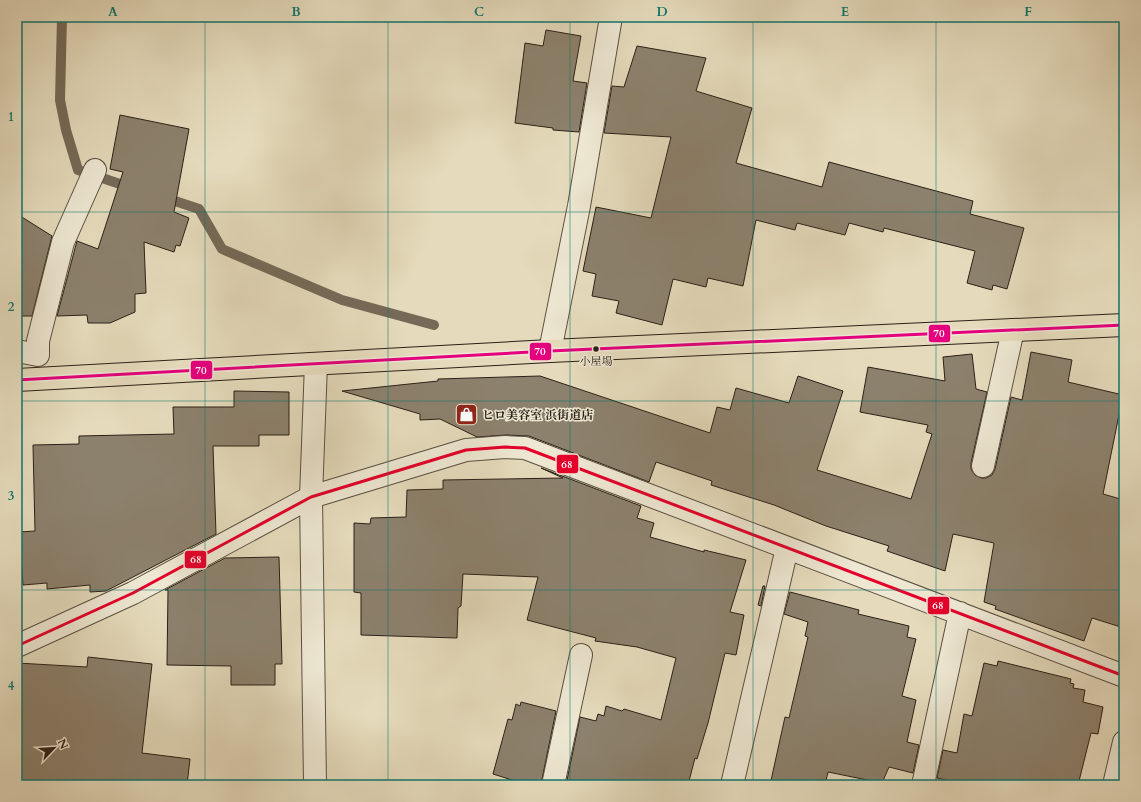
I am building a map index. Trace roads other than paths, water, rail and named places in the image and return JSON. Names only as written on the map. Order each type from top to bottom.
[{"type":"main road","points":[[17,380],[550,351],[1124,325]]},
{"type":"street","points":[[550,351],[579,206],[611,17]]},
{"type":"street","points":[[41,378],[27,353],[38,341],[63,242],[95,170]]},
{"type":"street","points":[[983,466],[1013,330]]},
{"type":"street","points":[[315,785],[311,497],[316,364]]},
{"type":"street","points":[[17,646],[133,593],[311,497],[466,450],[505,447],[525,448],[1124,676]]},
{"type":"street","points":[[732,785],[787,548]]},
{"type":"street","points":[[923,785],[960,614]]},
{"type":"street","points":[[553,785],[581,655]]},
{"type":"street","points":[[1114,785],[1124,742]]},
{"type":"waterway","points":[[62,17],[60,100],[66,130],[78,170],[132,188]]},
{"type":"waterway","points":[[163,197],[199,209],[222,249],[342,300],[434,325]]},
{"type":"place","name":"小屋場","points":[[596,349]]},
{"type":"place","name":"ヒロ美容室 浜街道店","points":[[467,415]]}]
